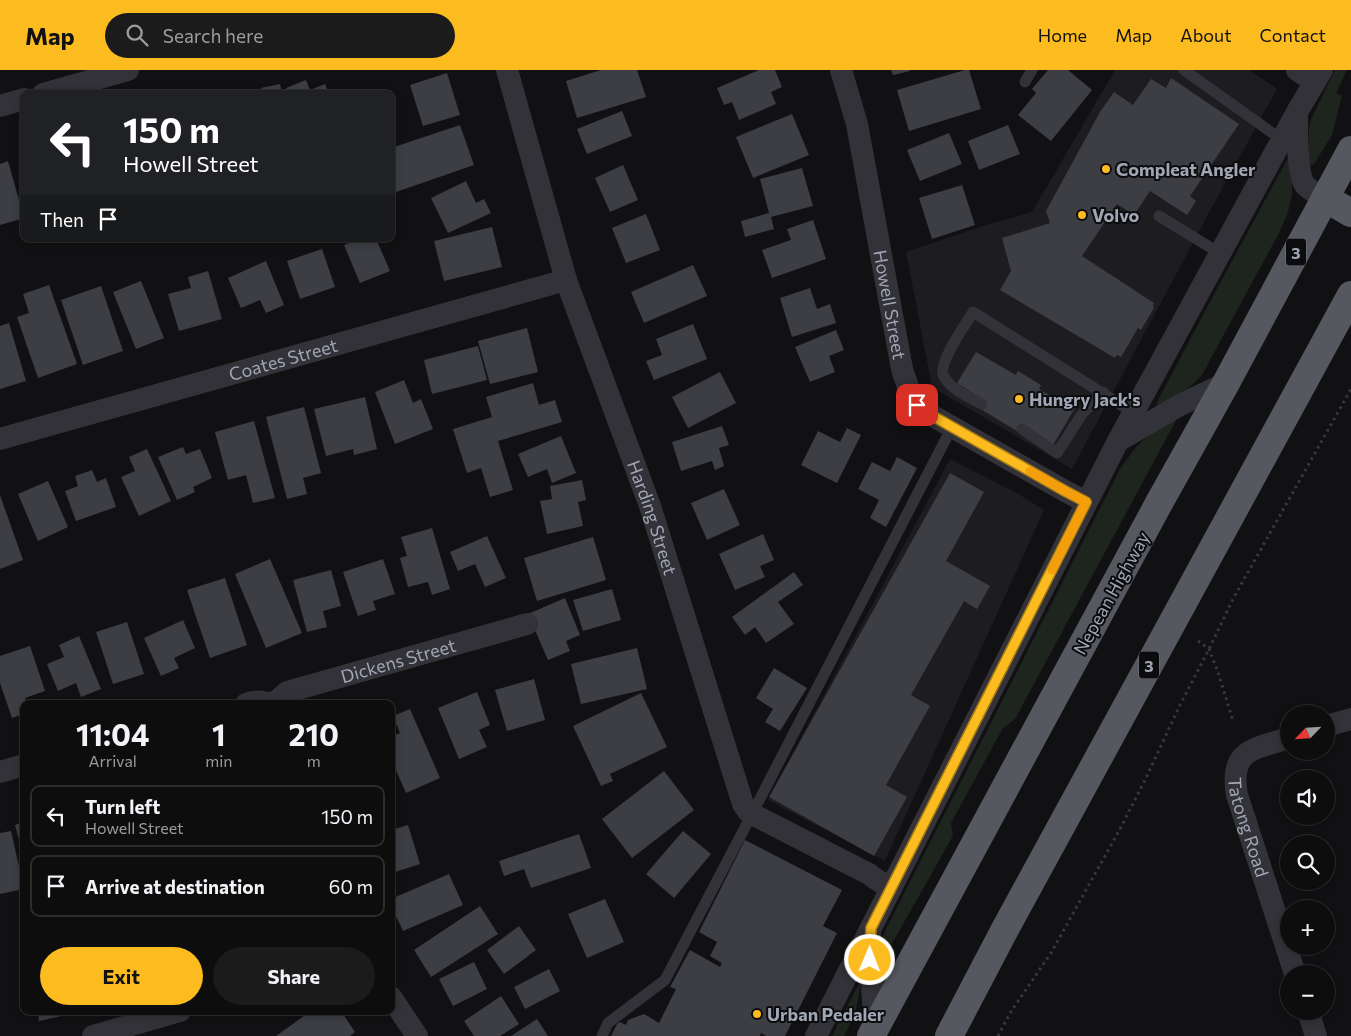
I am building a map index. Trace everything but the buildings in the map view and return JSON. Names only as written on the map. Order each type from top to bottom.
[{"type":"highway","name":"Nepean Highway","points":[[873,1032],[1351,150]]},
{"type":"highway","points":[[1325,198],[1351,213]]},
{"type":"highway","name":"3","points":[[949,1036],[1004,931],[1351,295]]},
{"type":"street","points":[[57,90],[128,70]]},
{"type":"street","name":"Harding Street","points":[[508,70],[566,280],[650,506],[743,804],[752,814]]},
{"type":"street","name":"Howell Street","points":[[842,70],[857,124],[902,369],[911,396],[924,411],[1086,502]]},
{"type":"street","points":[[816,1036],[1086,502],[1297,112],[1311,74]]},
{"type":"street","points":[[0,106],[20,100]]},
{"type":"street","points":[[1297,112],[1297,137],[1303,182],[1307,187],[1325,198]]},
{"type":"street","name":"Coates Street","points":[[0,439],[566,280]]},
{"type":"street","points":[[1118,441],[1180,405],[1226,383]]},
{"type":"street","name":"Dickens Street","points":[[278,700],[287,692],[527,624]]},
{"type":"street","points":[[1335,723],[1351,718]]},
{"type":"street","name":"Tatong Road","points":[[1280,741],[1250,750],[1238,765],[1235,779],[1237,795],[1292,965]]},
{"type":"street","points":[[0,772],[20,767]]},
{"type":"street","points":[[752,814],[869,874],[891,888]]},
{"type":"street","points":[[871,928],[870,960],[873,1032]]},
{"type":"street","points":[[395,1004],[417,1036]]},
{"type":"street","points":[[92,1036],[166,1015]]},
{"type":"street","points":[[1311,1020],[1316,1036]]},
{"type":"lane","points":[[1025,82],[1032,70]]},
{"type":"lane","points":[[1184,70],[1282,140]]},
{"type":"lane","points":[[1160,216],[1221,254]]},
{"type":"lane","points":[[982,404],[952,385],[942,374],[944,362],[949,352],[973,312],[1134,413]]},
{"type":"lane","points":[[1022,429],[1057,453],[1082,414],[1103,392]]},
{"type":"lane","points":[[602,1036],[608,1024],[666,980],[952,427]]},
{"type":"path","points":[[998,1036],[1015,1005],[1051,953],[1120,829],[1234,597],[1351,389]]},
{"type":"path","points":[[1198,641],[1209,649],[1233,721]]},
{"type":"shaded area","points":[[1115,70],[1249,70],[1277,89],[1072,469],[932,387],[906,252],[989,224],[1032,212]]},
{"type":"shaded area","points":[[1335,70],[1347,70],[1336,93],[1342,96],[1332,135],[1314,164],[1309,166],[1309,128],[1311,119]]},
{"type":"shaded area","points":[[1292,155],[1292,194],[1288,212],[1280,231],[1202,375],[1187,389],[1157,408],[1157,402],[1219,285],[1289,156]]},
{"type":"shaded area","points":[[1179,415],[1015,719],[1003,728],[951,823],[953,836],[890,947],[879,955],[886,929],[1120,469],[1136,447],[1154,430]]},
{"type":"shaded area","points":[[950,459],[1015,492],[1044,510],[885,861],[768,800]]},
{"type":"shaded area","points":[[862,978],[855,1014],[844,1036],[832,1036]]},
{"type":"slow traffic","points":[[1030,471],[1086,502],[1052,570]]},
{"type":"place","name":"Compleat Angler","points":[[1106,169]]},
{"type":"place","name":"Volvo","points":[[1082,215]]},
{"type":"place","name":"Hungry Jack's","points":[[1019,399]]},
{"type":"place","name":"Urban Pedaler","points":[[757,1014]]},
{"type":"route","points":[[870,960],[871,928],[1086,502],[924,411],[917,405]]}]
